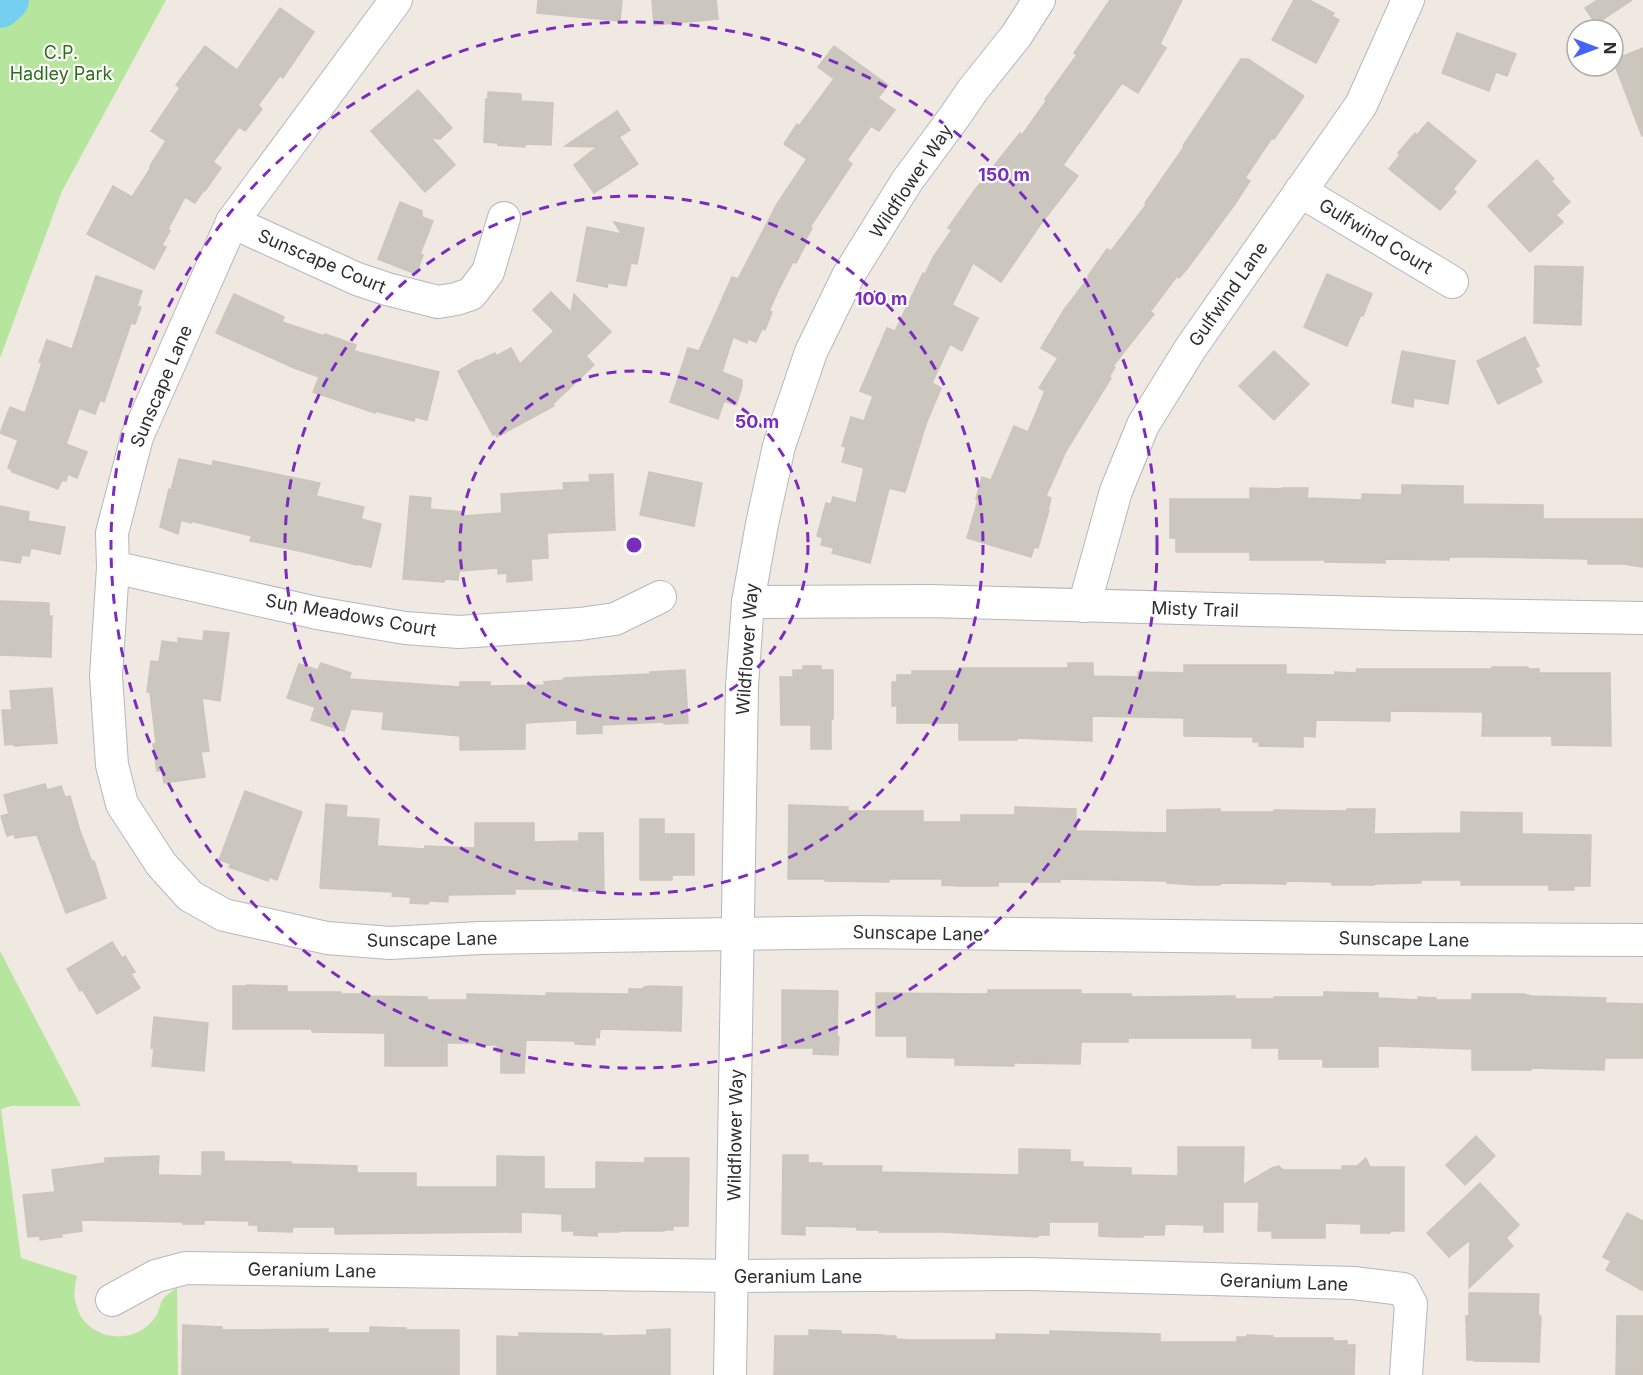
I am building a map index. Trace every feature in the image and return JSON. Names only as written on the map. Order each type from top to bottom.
[{"type":"street","name":"Sunscape Lane","points":[[396,0],[232,222],[137,437],[112,533],[113,567],[106,676],[112,765],[122,804],[160,864],[190,896],[224,915],[327,938],[390,943],[480,938],[862,932],[1643,940]]},
{"type":"street","name":"Wildflower Way","points":[[730,1375],[742,686],[748,602],[779,446],[811,352],[848,276],[907,181],[972,90],[1016,36],[1039,0]]},
{"type":"street","name":"Gulfwind Lane","points":[[1084,606],[1116,491],[1143,424],[1190,349],[1361,105],[1408,0]]},
{"type":"street","name":"Gulfwind Court","points":[[1300,191],[1452,282]]},
{"type":"street","name":"Sunscape Court","points":[[232,222],[357,279],[438,302],[471,294],[488,272],[504,218]]},
{"type":"street","name":"Sun Meadows Court","points":[[113,567],[317,613],[405,628],[459,632],[580,624],[615,619],[660,597]]},
{"type":"street","name":"Misty Trail","points":[[748,602],[930,601],[1404,615],[1643,618]]},
{"type":"street","name":"Geranium Lane","points":[[112,1300],[156,1276],[186,1268],[732,1276],[1030,1274],[1353,1283],[1403,1289],[1411,1304],[1406,1375]]},
{"type":"green space","name":"C.P. Hadley Park","points":[[0,0],[166,0],[62,191],[0,358]]},
{"type":"green space","points":[[0,951],[81,1106],[11,1106],[1,1109],[21,1258],[77,1276],[75,1297],[80,1315],[95,1330],[115,1336],[126,1336],[146,1327],[156,1316],[163,1299],[177,1287],[178,1375],[0,1375]]},
{"type":"building","points":[[538,0],[622,0],[620,21],[537,13]]},
{"type":"building","points":[[652,0],[716,0],[718,19],[654,25]]},
{"type":"building","points":[[1110,0],[1182,0],[1160,44],[1166,48],[1138,93],[1122,83],[1063,165],[1078,176],[1040,225],[1001,282],[973,263],[952,305],[978,318],[962,351],[950,344],[932,383],[941,388],[926,424],[905,492],[889,488],[870,563],[832,553],[834,548],[821,545],[823,538],[817,536],[826,503],[831,504],[833,497],[856,503],[864,468],[842,462],[846,447],[842,446],[851,417],[864,421],[873,396],[860,391],[887,328],[895,331],[923,273],[925,274],[952,230],[948,228],[974,191],[1020,133],[1022,135],[1047,100],[1045,99],[1077,55],[1074,53]]},
{"type":"building","points":[[1294,0],[1309,0],[1334,13],[1332,16],[1339,20],[1316,63],[1272,40]]},
{"type":"building","points":[[1598,0],[1632,0],[1605,18],[1592,18],[1585,8]]},
{"type":"building","points":[[280,8],[314,32],[283,78],[280,76],[258,105],[262,109],[245,131],[239,127],[213,162],[221,168],[205,191],[195,203],[185,197],[168,229],[170,231],[162,245],[166,247],[154,269],[87,234],[113,186],[132,197],[150,169],[166,141],[151,131],[180,88],[176,85],[205,46],[237,70]]},
{"type":"building","points":[[1457,33],[1516,54],[1507,76],[1496,72],[1489,91],[1442,73]]},
{"type":"building","points":[[834,46],[888,85],[878,98],[895,110],[879,131],[871,126],[847,160],[852,164],[810,227],[812,228],[804,243],[806,244],[796,263],[793,262],[769,311],[772,312],[765,330],[762,329],[756,342],[748,339],[747,343],[733,337],[722,372],[742,380],[736,405],[724,401],[718,419],[670,402],[688,348],[699,351],[732,277],[738,279],[777,204],[807,159],[784,144],[797,124],[799,126],[834,79],[818,67]]},
{"type":"building","points":[[1643,48],[1643,136],[1620,78],[1625,78],[1625,55]]},
{"type":"building","points":[[1241,59],[1248,59],[1304,96],[1245,178],[1250,181],[1235,204],[1187,269],[1179,278],[1177,276],[1150,312],[1154,314],[1113,366],[1115,367],[1109,377],[1111,378],[1066,451],[1046,496],[1051,498],[1038,548],[1034,547],[1031,557],[967,538],[982,477],[991,480],[1014,426],[1028,432],[1045,391],[1039,388],[1058,358],[1041,348],[1064,310],[1107,249],[1111,251],[1146,205],[1145,203]]},
{"type":"building","points":[[418,90],[452,128],[440,139],[431,138],[455,165],[425,192],[371,131]]},
{"type":"building","points":[[488,92],[521,94],[521,101],[553,103],[551,145],[525,144],[525,147],[484,142]]},
{"type":"building","points":[[617,111],[630,130],[619,137],[638,164],[594,193],[574,165],[597,147],[565,146]]},
{"type":"building","points":[[1428,122],[1476,161],[1453,189],[1456,192],[1440,210],[1389,169],[1400,155],[1398,153]]},
{"type":"building","points":[[1537,160],[1554,179],[1551,181],[1570,202],[1556,215],[1563,222],[1530,252],[1488,206]]},
{"type":"building","points":[[400,202],[422,211],[422,217],[433,221],[420,254],[423,255],[416,274],[378,259]]},
{"type":"building","points":[[614,222],[644,228],[637,264],[631,263],[626,286],[608,283],[607,287],[577,281],[587,227],[622,234]]},
{"type":"building","points":[[1535,266],[1583,267],[1581,325],[1534,323]]},
{"type":"building","points":[[1327,274],[1372,294],[1347,346],[1304,327]]},
{"type":"building","points":[[96,276],[142,291],[137,306],[141,307],[135,324],[131,323],[104,402],[100,400],[95,414],[79,408],[66,444],[87,452],[77,478],[68,474],[66,481],[62,480],[58,489],[12,472],[8,468],[18,440],[0,433],[10,407],[25,413],[42,363],[39,362],[47,340],[72,349]]},
{"type":"building","points":[[551,292],[571,312],[574,294],[611,332],[586,356],[594,365],[553,404],[554,406],[497,437],[496,434],[493,435],[458,371],[477,360],[495,353],[496,356],[511,348],[520,364],[554,331],[533,310]]},
{"type":"building","points":[[234,294],[284,317],[282,322],[356,345],[354,351],[439,372],[427,420],[415,417],[414,421],[375,411],[375,413],[313,392],[319,377],[216,333]]},
{"type":"building","points":[[1525,337],[1539,366],[1535,368],[1542,382],[1498,404],[1477,361]]},
{"type":"building","points":[[1274,351],[1309,384],[1274,420],[1239,386]]},
{"type":"building","points":[[1402,351],[1455,361],[1448,404],[1414,398],[1413,407],[1392,403]]},
{"type":"building","points":[[179,459],[212,466],[213,461],[320,483],[316,496],[364,507],[361,519],[381,524],[371,567],[250,541],[252,536],[191,521],[191,523],[181,520],[178,534],[160,527]]},
{"type":"building","points":[[649,472],[702,483],[694,526],[640,515]]},
{"type":"building","points":[[613,474],[615,530],[547,533],[548,558],[531,559],[532,580],[507,582],[507,573],[498,574],[498,568],[459,571],[458,580],[445,579],[444,582],[403,579],[410,496],[431,498],[430,509],[463,512],[463,516],[502,513],[501,494],[564,490],[563,483],[590,482],[589,475]]},
{"type":"building","points":[[1402,485],[1463,486],[1463,504],[1543,505],[1543,519],[1643,519],[1643,567],[1624,564],[1588,564],[1588,559],[1486,557],[1449,557],[1449,560],[1385,559],[1385,563],[1250,560],[1250,552],[1176,552],[1176,538],[1170,538],[1170,499],[1250,499],[1250,488],[1308,488],[1307,498],[1362,500],[1362,494],[1402,495]]},
{"type":"building","points":[[0,506],[29,512],[28,521],[65,527],[60,554],[31,548],[29,556],[22,555],[20,563],[0,560]]},
{"type":"building","points":[[0,601],[49,603],[49,616],[52,616],[51,657],[0,655]]},
{"type":"building","points":[[204,631],[229,633],[220,701],[202,698],[209,751],[201,752],[205,777],[164,783],[162,770],[157,771],[150,692],[147,692],[151,661],[159,662],[162,641],[178,643],[178,638],[203,641]]},
{"type":"building","points":[[321,663],[351,673],[349,679],[460,687],[460,682],[490,682],[490,686],[545,685],[544,682],[564,680],[564,678],[685,670],[688,723],[602,725],[602,733],[577,734],[577,720],[525,723],[525,749],[460,750],[460,736],[382,729],[384,712],[351,709],[344,731],[311,720],[315,707],[287,698],[299,664],[318,670]]},
{"type":"building","points":[[1068,663],[1093,663],[1093,676],[1138,677],[1138,672],[1184,673],[1184,665],[1286,665],[1286,674],[1335,675],[1335,672],[1356,673],[1357,669],[1492,669],[1492,667],[1528,667],[1528,669],[1539,669],[1539,673],[1610,673],[1611,746],[1552,745],[1552,736],[1482,736],[1483,712],[1390,711],[1390,721],[1316,720],[1315,737],[1303,736],[1303,747],[1259,746],[1259,742],[1253,742],[1253,737],[1184,736],[1184,718],[1092,716],[1092,741],[1017,738],[1017,740],[959,740],[959,723],[897,723],[897,706],[892,706],[892,682],[897,682],[897,675],[912,675],[912,671],[960,671],[960,668],[1068,668]]},
{"type":"building","points":[[803,666],[821,666],[821,670],[833,670],[831,749],[811,749],[811,725],[781,725],[780,677],[793,677],[793,670],[803,670]]},
{"type":"building","points":[[52,688],[57,743],[5,745],[2,710],[12,710],[10,691]]},
{"type":"building","points":[[45,784],[47,790],[61,786],[65,797],[70,796],[80,831],[92,862],[94,861],[106,898],[66,913],[37,835],[15,838],[14,834],[7,836],[1,816],[9,814],[4,795]]},
{"type":"building","points":[[245,791],[302,812],[277,880],[269,877],[268,881],[229,867],[231,864],[219,860]]},
{"type":"building","points":[[326,804],[347,806],[346,817],[379,819],[377,846],[425,849],[425,846],[475,848],[475,823],[534,823],[534,842],[579,841],[579,833],[603,833],[604,891],[515,889],[515,894],[448,895],[448,902],[429,901],[428,904],[410,903],[411,897],[392,896],[393,892],[320,888]]},
{"type":"building","points":[[789,805],[848,807],[848,811],[923,811],[923,822],[961,822],[961,815],[1015,815],[1015,807],[1076,809],[1076,831],[1167,833],[1167,810],[1220,809],[1220,812],[1274,812],[1274,810],[1375,809],[1374,834],[1461,833],[1461,812],[1522,813],[1522,834],[1591,835],[1590,886],[1574,886],[1574,890],[1549,890],[1549,885],[1461,885],[1461,880],[1421,880],[1421,883],[1374,885],[1332,885],[1332,882],[1286,881],[1286,884],[1196,885],[1167,883],[1167,881],[1060,879],[1060,882],[998,882],[998,886],[959,886],[942,885],[942,879],[889,879],[889,882],[788,879]]},
{"type":"building","points":[[640,819],[664,819],[664,834],[694,834],[694,875],[672,875],[672,880],[640,880]]},
{"type":"building","points":[[112,942],[135,972],[131,974],[140,988],[97,1014],[67,969]]},
{"type":"building","points":[[233,986],[287,986],[287,992],[341,992],[341,994],[365,994],[365,996],[427,997],[427,1000],[467,1000],[467,994],[546,996],[546,993],[629,994],[629,989],[644,989],[644,987],[682,987],[681,1031],[600,1029],[599,1038],[595,1037],[595,1045],[575,1044],[575,1041],[526,1040],[524,1073],[501,1073],[501,1052],[497,1052],[497,1045],[485,1045],[485,1043],[447,1043],[447,1066],[385,1066],[385,1033],[312,1032],[312,1029],[233,1029]]},
{"type":"building","points":[[782,990],[838,991],[838,1055],[813,1054],[814,1048],[782,1048]]},
{"type":"building","points":[[988,990],[1081,990],[1081,994],[1131,994],[1131,997],[1235,996],[1235,999],[1324,997],[1324,992],[1378,993],[1378,998],[1418,1000],[1418,997],[1436,998],[1436,1000],[1472,1000],[1472,994],[1606,998],[1605,1003],[1643,1004],[1643,1058],[1605,1058],[1604,1070],[1531,1068],[1531,1070],[1472,1070],[1472,1049],[1378,1046],[1378,1067],[1323,1067],[1323,1059],[1279,1059],[1279,1048],[1252,1048],[1252,1038],[1128,1038],[1128,1042],[1081,1042],[1080,1064],[955,1065],[955,1058],[907,1057],[907,1036],[876,1036],[876,993],[988,994]]},
{"type":"building","points":[[154,1017],[208,1023],[204,1071],[152,1066]]},
{"type":"building","points":[[1476,1136],[1495,1156],[1465,1185],[1446,1165]]},
{"type":"building","points":[[1178,1147],[1244,1147],[1243,1185],[1279,1166],[1283,1170],[1342,1170],[1342,1166],[1357,1166],[1366,1158],[1370,1167],[1404,1167],[1404,1231],[1361,1233],[1361,1224],[1325,1223],[1325,1238],[1272,1238],[1272,1231],[1258,1231],[1259,1202],[1223,1202],[1223,1232],[1204,1232],[1204,1225],[1165,1224],[1164,1235],[1116,1237],[1099,1236],[1099,1222],[1049,1222],[1049,1235],[1038,1235],[1038,1237],[942,1232],[879,1232],[879,1230],[857,1230],[857,1227],[805,1226],[805,1235],[782,1234],[783,1155],[808,1155],[808,1163],[822,1163],[822,1166],[882,1166],[881,1172],[1019,1175],[1019,1149],[1070,1150],[1070,1162],[1083,1162],[1083,1167],[1131,1168],[1131,1175],[1178,1176]]},
{"type":"building","points":[[202,1152],[224,1152],[224,1161],[357,1166],[357,1173],[416,1173],[416,1187],[497,1187],[497,1156],[544,1157],[544,1189],[596,1189],[596,1162],[645,1163],[645,1158],[689,1158],[688,1226],[673,1226],[673,1230],[664,1231],[597,1232],[597,1236],[574,1235],[574,1231],[562,1231],[562,1214],[521,1212],[521,1232],[335,1234],[335,1227],[293,1227],[292,1232],[258,1231],[258,1225],[249,1225],[249,1221],[204,1220],[204,1224],[183,1224],[183,1222],[81,1220],[82,1231],[40,1240],[40,1236],[28,1237],[23,1195],[55,1192],[52,1170],[105,1163],[105,1158],[159,1156],[158,1175],[202,1176]]},
{"type":"building","points":[[1480,1183],[1519,1225],[1506,1238],[1513,1246],[1469,1288],[1470,1240],[1449,1257],[1427,1233]]},
{"type":"building","points":[[1627,1213],[1643,1221],[1643,1291],[1606,1270],[1611,1261],[1603,1257]]},
{"type":"building","points":[[1469,1293],[1539,1294],[1538,1314],[1541,1317],[1539,1362],[1467,1360],[1466,1316],[1469,1316]]},
{"type":"building","points":[[1617,1316],[1643,1316],[1643,1375],[1616,1375]]},
{"type":"building","points":[[183,1325],[222,1327],[222,1330],[328,1329],[328,1333],[370,1333],[370,1327],[459,1330],[459,1375],[182,1375]]},
{"type":"building","points":[[670,1329],[670,1375],[497,1375],[497,1336],[519,1337],[519,1333],[647,1335],[647,1330]]},
{"type":"building","points":[[809,1330],[896,1336],[896,1339],[909,1340],[996,1340],[996,1334],[1050,1335],[1050,1331],[1160,1334],[1160,1342],[1237,1342],[1237,1337],[1247,1337],[1247,1335],[1273,1336],[1273,1338],[1333,1338],[1333,1341],[1347,1341],[1347,1345],[1355,1345],[1354,1375],[774,1375],[775,1336],[809,1336]]},
{"type":"waterway","points":[[0,7],[8,0]]}]
